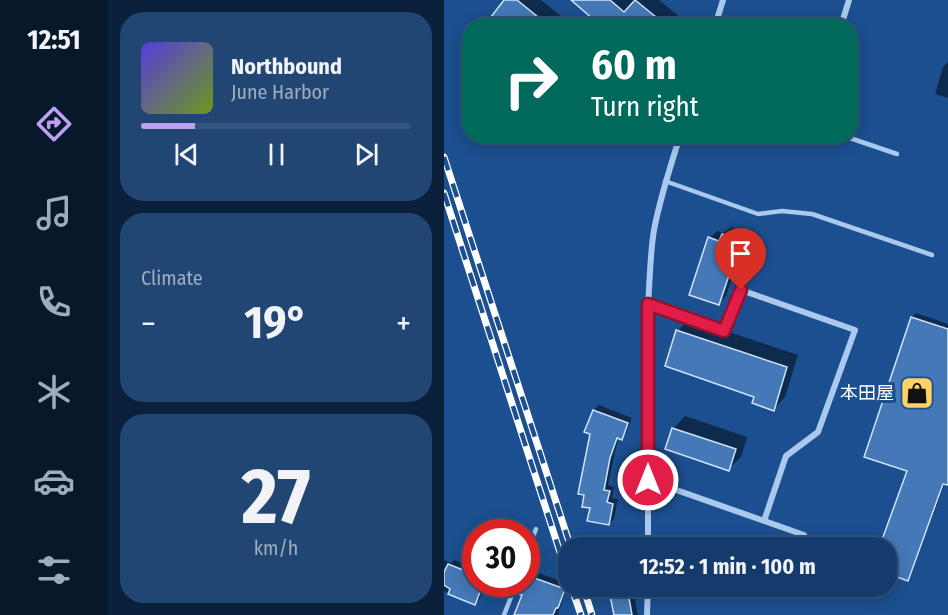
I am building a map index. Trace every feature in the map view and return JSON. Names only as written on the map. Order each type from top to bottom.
[{"type":"street","points":[[717,18],[723,0]]},
{"type":"street","points":[[843,18],[849,0]]},
{"type":"street","points":[[648,537],[648,304],[654,231],[665,181],[677,144]]},
{"type":"street","points":[[648,304],[724,331],[741,290],[855,330],[818,432],[786,456],[764,521]]},
{"type":"street","points":[[648,480],[804,535]]},
{"type":"street","points":[[648,597],[648,615]]},
{"type":"lane","points":[[858,141],[897,154]]},
{"type":"lane","points":[[665,181],[758,214],[782,211],[812,214],[932,255]]},
{"type":"lane","points":[[504,615],[511,597]]},
{"type":"building","points":[[504,0],[517,0],[539,18],[490,18]]},
{"type":"building","points":[[571,0],[610,0],[624,12],[635,0],[657,18],[592,18]]},
{"type":"building","points":[[722,234],[741,240],[719,305],[689,295],[708,237],[719,241]]},
{"type":"building","name":"本田屋","points":[[911,317],[948,329],[948,485],[943,484],[908,581],[897,577],[897,537],[883,537],[907,471],[864,457]]},
{"type":"building","points":[[676,330],[787,367],[774,411],[752,403],[754,397],[665,366]]},
{"type":"building","points":[[593,410],[628,423],[622,440],[617,438],[610,458],[604,490],[610,491],[607,502],[613,504],[609,525],[587,521],[590,508],[582,507],[584,495],[578,494],[590,434],[584,432]]},
{"type":"building","points":[[672,428],[736,449],[729,471],[665,449]]},
{"type":"building","points":[[448,564],[462,570],[462,597],[478,597],[475,605],[448,594],[450,589],[444,585],[444,572]]},
{"type":"building","points":[[540,580],[558,586],[558,597],[562,597],[553,615],[514,615],[521,597],[540,597]]},
{"type":"building","points":[[610,597],[629,597],[632,615],[614,615]]},
{"type":"railway","points":[[444,157],[567,537]]},
{"type":"railway","points":[[444,193],[558,546]]},
{"type":"railway","points":[[575,597],[581,615]]},
{"type":"railway","points":[[586,597],[592,615]]},
{"type":"place","name":"本田屋","points":[[917,393]]},
{"type":"route","points":[[648,480],[648,304],[724,331],[741,290]]}]
